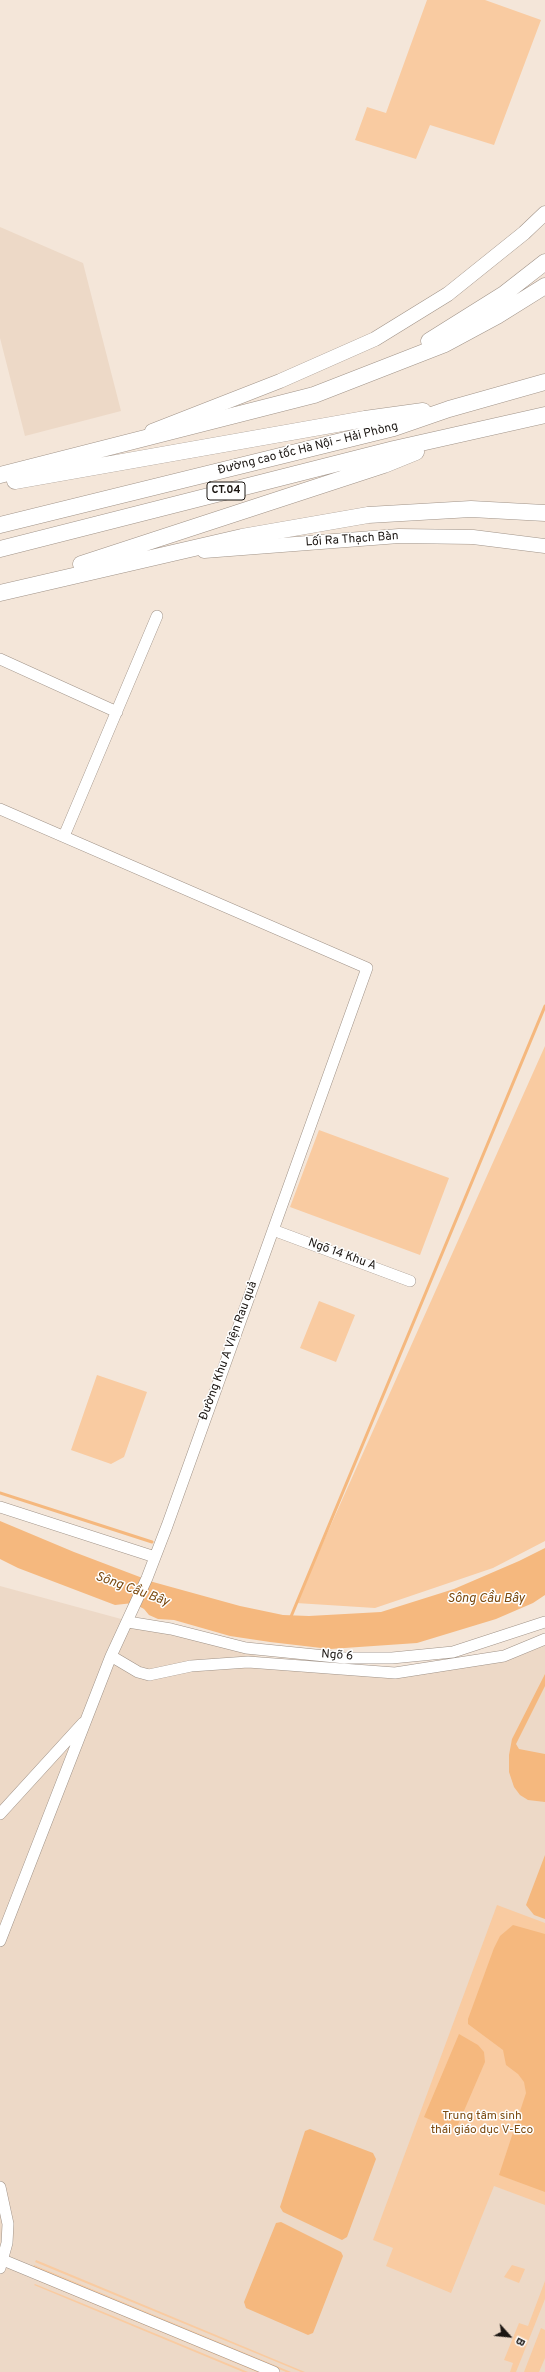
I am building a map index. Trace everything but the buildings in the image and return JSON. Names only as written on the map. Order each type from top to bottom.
[{"type":"highway","points":[[377,372],[478,312],[545,262]]},
{"type":"highway","points":[[0,476],[314,395],[377,372],[445,344],[497,316],[545,286]]},
{"type":"highway","name":"Đường cao tốc Hà Nội – Hải Phòng","points":[[0,525],[394,428],[449,409],[545,382]]},
{"type":"highway","points":[[0,484],[365,419],[449,409]]},
{"type":"highway","name":"Đường cao tốc Hà Nội – Hải Phòng","points":[[0,549],[394,449],[545,415]]},
{"type":"highway","points":[[0,592],[384,465],[453,436]]},
{"type":"highway","points":[[0,592],[242,537],[368,516],[471,509],[542,513]]},
{"type":"main road","points":[[112,447],[280,381],[375,339],[448,294],[524,233],[545,213]]},
{"type":"main road","name":"Lối Ra Thạch Bàn","points":[[160,555],[399,536],[473,538],[545,546]]},
{"type":"street","points":[[0,809],[64,836],[157,616]]},
{"type":"street","points":[[0,659],[117,712]]},
{"type":"street","name":"Đường Khu A Viện Rau quả","points":[[0,1941],[111,1656],[147,1578],[155,1557],[367,968],[64,836]]},
{"type":"street","name":"Ngõ 14 Khu A","points":[[273,1230],[410,1281]]},
{"type":"street","points":[[0,1507],[155,1557]]},
{"type":"street","name":"Ngõ 6","points":[[128,1620],[246,1648],[346,1658],[424,1657],[453,1652],[545,1622]]},
{"type":"street","points":[[111,1656],[138,1672],[149,1675],[191,1666],[248,1662],[395,1673],[504,1656],[545,1639]]},
{"type":"street","points":[[0,1814],[86,1720]]},
{"type":"street","points":[[0,2187],[8,2224],[1,2264],[274,2372]]},
{"type":"shaded area","points":[[0,227],[83,263],[121,411],[25,436],[0,338]]},
{"type":"shaded area","points":[[0,1586],[301,1668],[395,1677],[545,1643],[545,2372],[0,2372]]},
{"type":"green space","points":[[427,0],[485,0],[541,20],[494,145],[430,125],[416,159],[355,140],[367,107],[386,113]]},
{"type":"green space","points":[[545,1046],[545,1541],[493,1568],[375,1608],[296,1603]]},
{"type":"green space","points":[[319,1130],[449,1178],[420,1255],[290,1207]]},
{"type":"green space","points":[[319,1301],[355,1315],[336,1362],[300,1348]]},
{"type":"green space","points":[[97,1375],[147,1392],[124,1457],[111,1464],[71,1450]]},
{"type":"green space","name":"Trung tâm sinh thái giáo dục V-Eco","points":[[497,1905],[545,1923],[545,2205],[494,2186],[451,2293],[386,2266],[393,2248],[373,2240]]},
{"type":"green space","points":[[36,2260],[305,2372],[301,2372],[35,2262]]},
{"type":"green space","points":[[34,2265],[291,2372],[286,2372],[33,2267]]},
{"type":"green space","points":[[512,2265],[525,2269],[519,2283],[504,2277]]},
{"type":"green space","points":[[37,2278],[262,2372],[257,2372],[36,2280]]},
{"type":"green space","points":[[545,2281],[545,2299],[516,2372],[510,2372],[513,2363],[504,2360],[519,2323],[528,2326]]},
{"type":"green space","points":[[35,2284],[248,2372],[243,2372],[34,2285]]},
{"type":"green space","points":[[541,2328],[545,2330],[545,2358],[539,2372],[524,2372]]},
{"type":"water","name":"Sông Cầu Bây","points":[[0,1521],[74,1552],[153,1582],[240,1606],[283,1615],[309,1616],[381,1612],[454,1589],[545,1548],[545,1595],[533,1603],[496,1619],[417,1643],[330,1649],[270,1642],[230,1636],[174,1620],[158,1619],[149,1615],[144,1609],[133,1603],[115,1605],[18,1568],[0,1559]]},
{"type":"water","points":[[545,1674],[545,1686],[516,1744],[519,1749],[545,1754],[545,1802],[528,1800],[520,1795],[514,1787],[509,1772],[509,1755],[512,1739]]},
{"type":"water","points":[[545,1855],[545,1919],[534,1915],[526,1905]]},
{"type":"water","points":[[513,1925],[545,1934],[545,2192],[499,2175],[526,2093],[524,2082],[518,2074],[506,2065],[503,2050],[468,2024],[468,2019],[494,1948],[500,1936]]},
{"type":"water","points":[[459,2034],[478,2045],[484,2052],[485,2062],[457,2127],[451,2129],[424,2117]]},
{"type":"water","points":[[310,2129],[373,2153],[376,2159],[347,2237],[342,2240],[283,2212],[280,2207],[305,2131]]},
{"type":"water","points":[[281,2222],[341,2252],[343,2256],[313,2333],[308,2335],[246,2308],[244,2302],[276,2223]]},
{"type":"waterway","points":[[290,1619],[545,1006]]},
{"type":"waterway","points":[[0,1493],[152,1542]]}]
